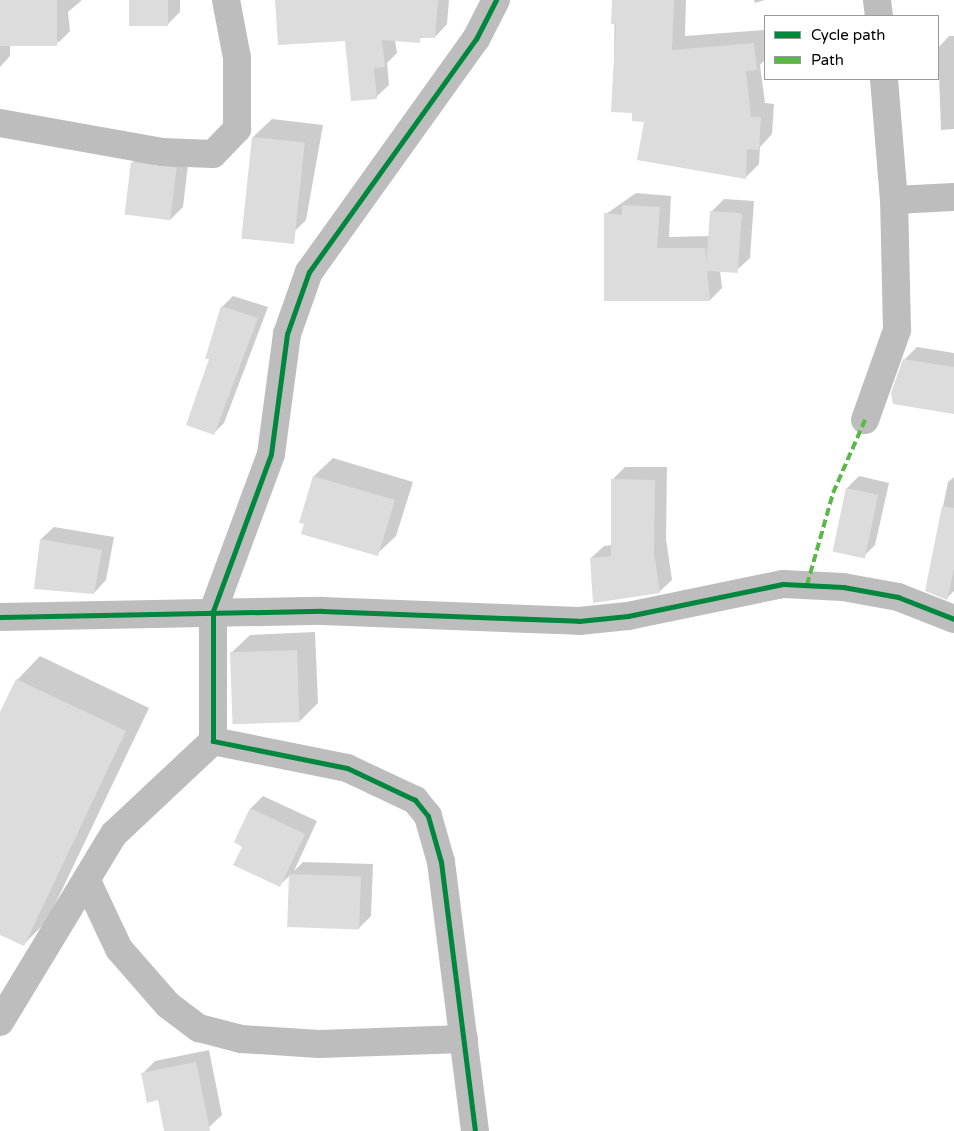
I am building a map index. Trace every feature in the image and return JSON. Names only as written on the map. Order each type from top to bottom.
[{"type":"street","points":[[0,122],[162,152],[213,154],[237,129],[237,58],[226,0]]},
{"type":"street","points":[[877,0],[878,15]]},
{"type":"street","points":[[0,1022],[114,834],[213,741],[213,611],[271,454],[287,334],[310,272],[476,39],[488,1]]},
{"type":"street","points":[[865,420],[897,330],[894,200],[884,80]]},
{"type":"street","points":[[894,200],[954,197]]},
{"type":"street","points":[[0,616],[91,618],[213,611],[579,621],[628,616],[784,584],[843,587],[898,598],[954,619]]},
{"type":"street","points":[[213,741],[347,768],[415,800],[428,816],[441,862],[475,1131]]},
{"type":"street","points":[[86,880],[119,949],[168,1005],[199,1028],[241,1039],[319,1044],[464,1039]]},
{"type":"building","points":[[0,0],[57,0],[57,46],[0,46]]},
{"type":"building","points":[[129,0],[168,0],[168,26],[129,26]]},
{"type":"building","points":[[275,0],[438,0],[435,38],[420,37],[420,43],[382,40],[385,67],[374,68],[377,99],[351,101],[345,41],[278,45]]},
{"type":"building","points":[[612,0],[674,0],[672,50],[754,43],[757,70],[746,71],[751,117],[761,117],[759,150],[747,149],[746,179],[637,160],[644,122],[632,121],[632,113],[611,112],[616,25],[611,24]]},
{"type":"building","points":[[252,137],[305,143],[294,244],[241,238]]},
{"type":"building","points":[[131,162],[177,168],[170,220],[125,215]]},
{"type":"building","points":[[622,205],[660,207],[657,248],[705,248],[710,301],[604,301],[604,213],[622,215]]},
{"type":"building","points":[[710,211],[742,213],[738,273],[706,271]]},
{"type":"building","points":[[221,306],[258,318],[214,435],[186,425],[209,359],[205,359]]},
{"type":"building","points":[[903,359],[954,367],[954,414],[893,404],[891,393]]},
{"type":"building","points":[[313,476],[395,500],[378,556],[301,534],[304,524],[299,523]]},
{"type":"building","points":[[611,479],[655,480],[654,553],[660,593],[593,603],[590,558],[611,556]]},
{"type":"building","points":[[846,488],[878,495],[865,558],[832,552]]},
{"type":"building","points":[[942,506],[954,508],[954,568],[947,600],[925,591]]},
{"type":"building","points":[[40,539],[102,550],[94,594],[34,589]]},
{"type":"building","points":[[297,650],[300,722],[233,724],[230,652]]},
{"type":"building","points":[[16,679],[126,731],[24,946],[0,935],[0,712]]},
{"type":"building","points":[[250,808],[305,834],[280,887],[233,865],[242,847],[234,842]]},
{"type":"building","points":[[289,874],[361,877],[359,929],[287,927]]},
{"type":"building","points":[[196,1062],[210,1131],[164,1131],[158,1100],[147,1103],[141,1073]]},
{"type":"marked path","points":[[807,585],[833,493],[865,420]]},
{"type":"cycle path","points":[[475,1131],[441,862],[428,816],[415,800],[347,768],[213,741],[213,611],[271,454],[287,334],[309,272],[476,39],[496,0]]},
{"type":"cycle path","points":[[0,617],[322,611],[579,621],[628,616],[783,584],[843,587],[898,597],[954,619]]}]
